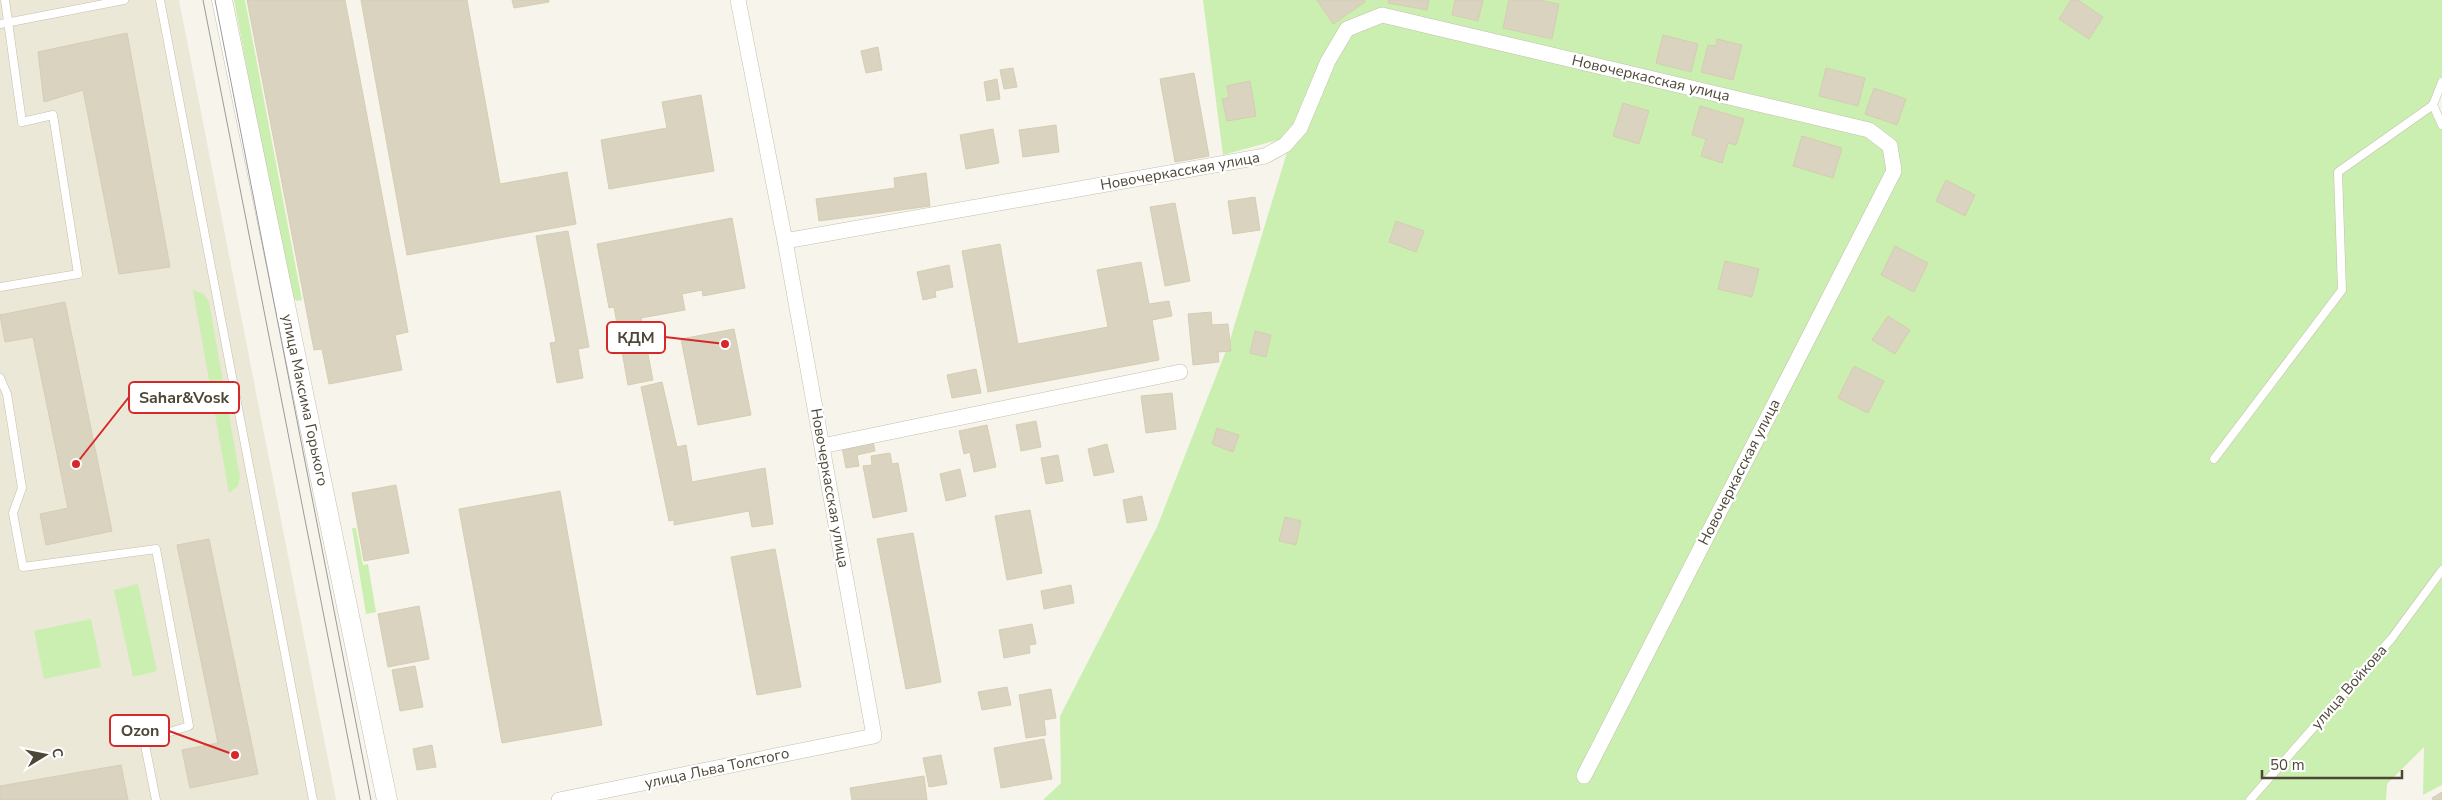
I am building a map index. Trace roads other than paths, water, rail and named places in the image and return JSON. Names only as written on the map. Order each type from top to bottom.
[{"type":"street","name":"улица Максима Горького","points":[[222,0],[387,800]]},
{"type":"street","name":"Новочеркасская улица","points":[[738,0],[785,241],[874,736]]},
{"type":"street","name":"Новочеркасская улица","points":[[785,241],[1265,156],[1285,145],[1300,128],[1328,61],[1347,28],[1382,15],[1870,130],[1890,146],[1894,170],[1584,776]]},
{"type":"street","points":[[822,446],[1180,372]]},
{"type":"street","name":"улица Льва Толстого","points":[[559,800],[874,736]]},
{"type":"lane","points":[[0,287],[78,274],[53,115],[22,122],[4,23],[4,0]]},
{"type":"lane","points":[[4,23],[124,0]]},
{"type":"lane","points":[[160,0],[313,800]]},
{"type":"lane","points":[[2214,459],[2342,290],[2338,172],[2433,105],[2442,82]]},
{"type":"lane","points":[[2433,105],[2442,125]]},
{"type":"lane","points":[[0,378],[7,394],[22,488],[13,513],[23,567],[156,550],[189,726],[144,740],[156,800]]},
{"type":"lane","name":"улица Войкова","points":[[2250,800],[2392,638],[2442,570]]},
{"type":"tram line","points":[[203,0],[360,800]]},
{"type":"tram line","points":[[215,0],[371,800]]},
{"type":"place","name":"КДМ","points":[[725,344]]},
{"type":"place","name":"Sahar&Vosk","points":[[76,464]]},
{"type":"place","name":"Ozon","points":[[235,755]]}]
